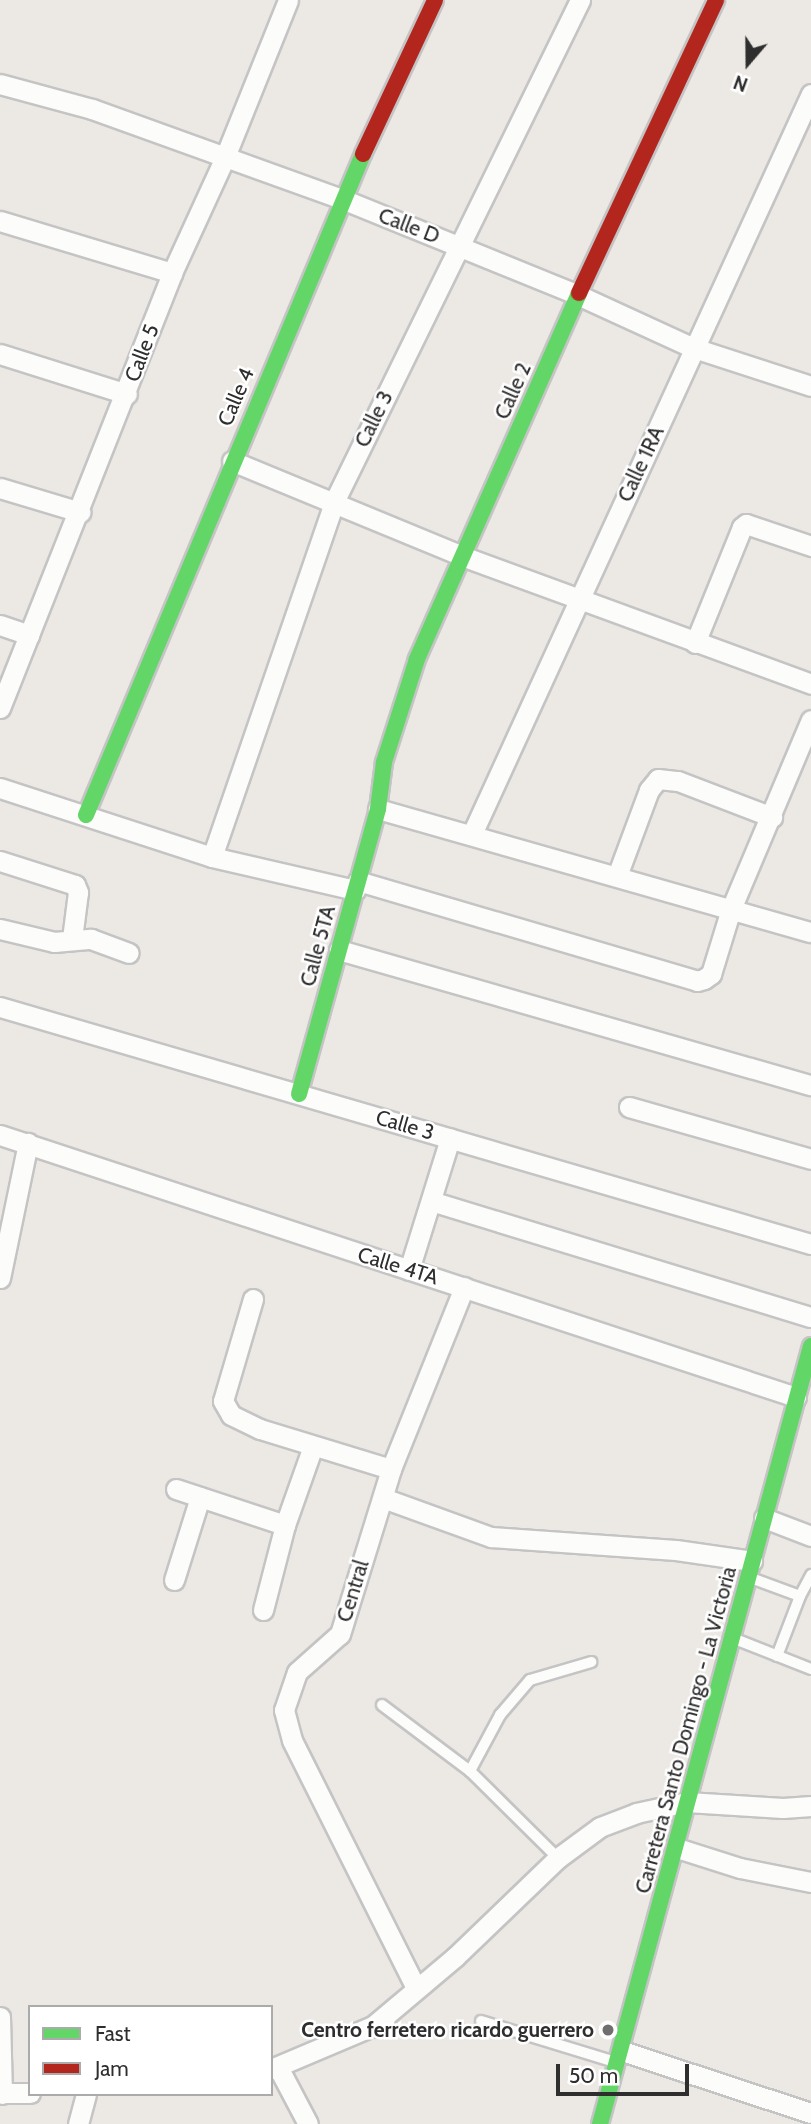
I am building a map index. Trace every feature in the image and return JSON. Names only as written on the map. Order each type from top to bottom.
[{"type":"street","name":"Calle 5","points":[[0,708],[127,394],[172,274],[225,157],[288,0]]},
{"type":"street","name":"Calle 4","points":[[86,815],[342,199],[435,0]]},
{"type":"street","name":"Calle 3","points":[[212,857],[334,502],[580,0]]},
{"type":"street","name":"Calle 2","points":[[377,809],[384,762],[417,659],[578,295],[716,0]]},
{"type":"street","name":"Calle D","points":[[0,84],[92,109],[342,199],[578,295],[694,348],[811,386]]},
{"type":"street","name":"Calle 1RA","points":[[472,834],[811,93]]},
{"type":"street","points":[[0,221],[172,274]]},
{"type":"street","points":[[0,354],[127,394]]},
{"type":"street","points":[[232,461],[462,556],[811,684]]},
{"type":"street","points":[[0,488],[80,512]]},
{"type":"street","points":[[695,642],[742,527],[746,524],[811,546]]},
{"type":"street","points":[[0,625],[29,635]]},
{"type":"street","points":[[0,788],[212,857],[357,885],[697,981],[711,974],[732,909],[811,720]]},
{"type":"street","points":[[617,876],[649,790],[658,779],[678,781],[772,817]]},
{"type":"street","points":[[377,809],[811,932]]},
{"type":"street","name":"Calle 5TA","points":[[299,1094],[377,809]]},
{"type":"street","points":[[0,861],[75,885],[78,892],[72,939]]},
{"type":"street","points":[[0,929],[54,942],[91,939],[129,953]]},
{"type":"street","points":[[339,950],[811,1085]]},
{"type":"street","name":"Calle 3","points":[[0,1007],[811,1244]]},
{"type":"street","points":[[629,1107],[811,1159]]},
{"type":"street","name":"Calle 4TA","points":[[0,1135],[796,1397]]},
{"type":"street","points":[[409,1270],[450,1138]]},
{"type":"street","points":[[0,1278],[28,1143]]},
{"type":"street","points":[[431,1200],[811,1317]]},
{"type":"street","name":"Central","points":[[416,1988],[292,1740],[284,1710],[297,1672],[340,1634],[391,1469],[464,1287]]},
{"type":"street","points":[[253,1299],[223,1401],[231,1415],[260,1429],[391,1469]]},
{"type":"street","name":"Carretera Santo Domingo - La Victoria","points":[[600,2124],[621,2057],[749,1569],[811,1346]]},
{"type":"street","points":[[263,1610],[285,1525],[313,1446]]},
{"type":"street","points":[[176,1489],[285,1525]]},
{"type":"street","points":[[174,1580],[200,1497]]},
{"type":"street","points":[[383,1498],[491,1537],[676,1549],[749,1569]]},
{"type":"street","points":[[764,1518],[811,1536]]},
{"type":"street","points":[[308,2124],[275,2068],[373,2026],[454,1957],[558,1857],[600,1827],[636,1813],[687,1802],[783,1808],[811,1806]]},
{"type":"street","points":[[677,1848],[740,1868],[811,1882]]},
{"type":"street","points":[[0,2017],[1,2094],[28,2093]]},
{"type":"street","points":[[621,2057],[811,2113]]},
{"type":"street","points":[[78,2124],[85,2096]]},
{"type":"lane","points":[[749,1569],[800,1596]]},
{"type":"lane","points":[[778,1656],[800,1596],[811,1575]]},
{"type":"lane","points":[[731,1637],[811,1669]]},
{"type":"lane","points":[[470,1771],[500,1714],[530,1680],[591,1662]]},
{"type":"lane","points":[[382,1705],[470,1771],[558,1857]]},
{"type":"lane","points":[[481,2021],[621,2057]]},
{"type":"traffic: fast","points":[[86,815],[363,154]]},
{"type":"traffic: fast","points":[[299,1094],[378,809],[384,762],[417,659],[579,293]]},
{"type":"traffic: fast","points":[[600,2124],[811,1346]]},
{"type":"traffic: jam","points":[[363,154],[435,0]]},
{"type":"traffic: jam","points":[[579,293],[716,0]]},
{"type":"place","name":"Centro ferretero ricardo guerrero","points":[[608,2030]]}]
